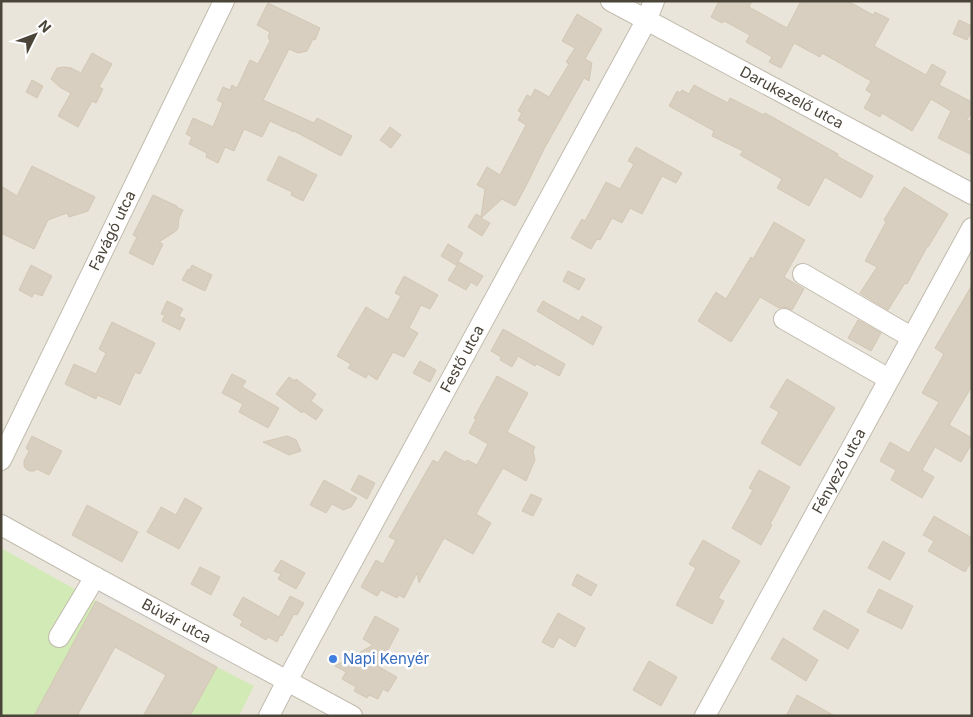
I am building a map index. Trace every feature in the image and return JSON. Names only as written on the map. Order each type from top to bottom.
[{"type":"street","name":"Favágó utca","points":[[1,460],[224,1]]},
{"type":"street","name":"Darukezelő utca","points":[[611,1],[972,194]]},
{"type":"street","name":"Festő utca","points":[[270,716],[287,681],[646,21],[654,1]]},
{"type":"street","name":"Fényező utca","points":[[705,716],[972,228]]},
{"type":"street","points":[[803,274],[911,337]]},
{"type":"street","points":[[784,319],[889,379]]},
{"type":"street","name":"Búvár utca","points":[[1,525],[95,578],[352,716]]},
{"type":"street","points":[[60,637],[95,578]]},
{"type":"shaded area","points":[[1,1],[972,1],[972,716],[1,716]]},
{"type":"shaded area","points":[[103,582],[228,650],[222,661],[97,593]]},
{"type":"green space","points":[[1,548],[96,601],[34,716],[1,716]]},
{"type":"green space","points":[[217,667],[254,686],[239,716],[190,716]]},
{"type":"building","points":[[719,1],[752,1],[749,7],[787,28],[801,1],[848,1],[873,15],[875,12],[889,19],[874,46],[926,75],[932,64],[946,72],[939,85],[972,102],[972,111],[967,120],[972,122],[972,155],[938,138],[951,111],[931,99],[912,131],[882,113],[880,117],[864,108],[872,94],[866,90],[871,81],[822,53],[820,57],[794,43],[781,68],[769,62],[772,57],[746,42],[750,35],[724,21],[722,23],[711,17]]},
{"type":"building","points":[[268,3],[320,28],[315,40],[313,39],[307,51],[298,53],[289,49],[263,100],[314,123],[317,118],[352,136],[341,156],[294,131],[270,121],[262,137],[244,129],[234,151],[225,147],[218,163],[206,157],[207,153],[189,144],[192,137],[186,134],[193,118],[213,127],[223,103],[217,100],[223,87],[230,90],[232,85],[237,88],[250,60],[258,64],[270,41],[268,37],[270,32],[257,25]]},
{"type":"building","points":[[577,14],[602,29],[585,59],[592,63],[589,81],[584,78],[544,149],[515,206],[502,199],[481,218],[490,223],[482,236],[468,227],[476,214],[481,217],[485,189],[477,185],[487,167],[500,175],[526,125],[518,120],[522,113],[518,111],[527,95],[531,97],[535,89],[549,97],[569,64],[566,62],[575,48],[562,41]]},
{"type":"building","points":[[959,20],[972,26],[967,40],[953,34]]},
{"type":"building","points":[[92,53],[112,64],[99,87],[103,89],[96,103],[92,101],[78,127],[58,116],[71,93],[61,88],[51,79],[57,68],[71,68],[81,73]]},
{"type":"building","points":[[32,80],[43,86],[37,98],[26,92]]},
{"type":"building","points":[[694,85],[728,103],[730,98],[764,115],[765,113],[873,176],[861,198],[825,177],[809,206],[777,188],[782,179],[740,155],[743,151],[712,136],[714,131],[669,106],[677,91],[680,93],[682,90],[689,94]]},
{"type":"building","points":[[390,127],[401,135],[391,148],[380,140]]},
{"type":"building","points":[[636,147],[682,173],[676,183],[662,176],[642,214],[630,208],[622,223],[612,218],[600,240],[597,239],[591,249],[571,238],[582,219],[585,221],[606,182],[620,189],[634,164],[628,161]]},
{"type":"building","points":[[279,156],[317,175],[303,201],[291,195],[292,192],[267,180]]},
{"type":"building","points":[[32,166],[95,197],[88,211],[69,217],[67,213],[48,220],[34,249],[1,233],[1,186],[17,196]]},
{"type":"building","points":[[904,187],[948,214],[907,284],[905,283],[888,310],[860,293],[877,267],[865,261],[886,222],[884,220]]},
{"type":"building","points":[[153,195],[183,210],[176,231],[159,242],[163,244],[153,265],[129,253],[137,237],[133,235]]},
{"type":"building","points":[[774,222],[805,240],[784,277],[804,289],[792,310],[784,307],[779,308],[760,297],[731,342],[698,321],[716,292],[726,299],[751,257],[753,259]]},
{"type":"building","points":[[448,244],[463,253],[456,265],[441,256]]},
{"type":"building","points":[[459,262],[483,276],[477,286],[471,282],[466,290],[448,280]]},
{"type":"building","points":[[31,265],[52,276],[42,296],[34,293],[32,297],[19,290]]},
{"type":"building","points":[[192,265],[212,275],[205,291],[182,280]]},
{"type":"building","points":[[568,271],[585,279],[579,290],[563,281]]},
{"type":"building","points":[[404,276],[438,295],[430,309],[421,305],[409,328],[418,333],[404,357],[393,352],[377,380],[368,374],[366,378],[348,368],[351,364],[337,356],[366,307],[388,320],[401,296],[395,293]]},
{"type":"building","points":[[972,285],[972,386],[949,425],[972,438],[972,443],[961,462],[935,447],[922,470],[934,477],[922,498],[891,480],[896,470],[880,461],[890,442],[909,453],[939,402],[922,393],[944,354],[935,348]]},
{"type":"building","points":[[167,301],[183,309],[179,316],[185,319],[180,330],[162,321],[165,315],[161,314]]},
{"type":"building","points":[[543,301],[579,321],[582,316],[602,327],[593,345],[537,311]]},
{"type":"building","points":[[858,320],[881,333],[871,351],[848,338]]},
{"type":"building","points":[[112,322],[155,343],[140,374],[135,372],[120,405],[97,395],[96,399],[65,384],[74,364],[96,374],[106,353],[99,349]]},
{"type":"building","points":[[503,329],[565,364],[560,375],[537,364],[535,366],[518,356],[512,367],[500,360],[501,357],[491,351]]},
{"type":"building","points":[[420,361],[436,370],[430,382],[413,373]]},
{"type":"building","points":[[232,374],[246,381],[242,387],[279,408],[268,428],[239,412],[243,404],[222,393]]},
{"type":"building","points":[[497,376],[528,393],[507,432],[535,447],[533,451],[535,460],[526,481],[503,468],[476,514],[491,523],[473,554],[444,538],[419,583],[417,573],[404,598],[399,595],[397,598],[381,590],[377,596],[361,587],[376,560],[383,564],[396,540],[389,537],[433,460],[438,463],[445,451],[465,462],[467,460],[477,465],[488,444],[469,433],[476,419],[474,418]]},
{"type":"building","points":[[289,377],[295,381],[296,379],[316,394],[311,401],[323,410],[316,420],[303,411],[302,413],[276,394]]},
{"type":"building","points":[[787,379],[835,408],[800,466],[761,443],[779,412],[770,407]]},
{"type":"building","points":[[32,436],[62,451],[49,475],[37,469],[30,471],[24,466],[24,461],[29,451],[26,448]]},
{"type":"building","points":[[287,436],[296,440],[301,451],[289,455],[263,442]]},
{"type":"building","points":[[759,470],[790,487],[761,545],[732,528],[753,490],[749,488]]},
{"type":"building","points":[[359,475],[375,483],[367,499],[351,490]]},
{"type":"building","points":[[324,480],[357,498],[351,507],[343,510],[332,504],[326,513],[310,505]]},
{"type":"building","points":[[531,494],[542,499],[533,516],[522,511]]},
{"type":"building","points":[[185,498],[202,508],[179,549],[147,532],[161,507],[176,515]]},
{"type":"building","points":[[87,505],[138,532],[122,562],[72,535]]},
{"type":"building","points":[[934,516],[972,538],[972,560],[965,572],[928,551],[934,541],[923,535]]},
{"type":"building","points":[[703,540],[740,561],[718,598],[724,601],[712,624],[676,605],[696,568],[689,564]]},
{"type":"building","points":[[883,541],[905,553],[890,580],[868,568]]},
{"type":"building","points":[[281,560],[305,573],[296,589],[278,579],[281,574],[274,571]]},
{"type":"building","points":[[200,567],[220,577],[211,595],[191,584]]},
{"type":"building","points":[[577,574],[597,585],[591,596],[572,585]]},
{"type":"building","points":[[879,589],[913,606],[902,629],[867,612]]},
{"type":"building","points":[[290,596],[304,603],[297,615],[294,614],[277,642],[268,637],[266,640],[240,625],[243,621],[233,615],[243,597],[279,617]]},
{"type":"building","points":[[96,601],[217,667],[190,716],[143,716],[166,675],[115,647],[77,716],[34,716]]},
{"type":"building","points":[[824,610],[859,630],[848,649],[813,629]]},
{"type":"building","points":[[558,613],[585,628],[575,647],[559,637],[553,648],[542,642]]},
{"type":"building","points":[[375,616],[399,629],[379,667],[397,677],[388,692],[383,689],[378,699],[369,695],[367,698],[354,691],[356,687],[342,679],[346,672],[335,666],[373,645],[363,639]]},
{"type":"building","points":[[783,638],[818,660],[806,681],[771,659]]},
{"type":"building","points":[[649,661],[677,677],[661,706],[633,690]]},
{"type":"building","points":[[797,695],[835,716],[786,716]]},
{"type":"place","name":"Napi Kenyér","points":[[333,659]]}]
